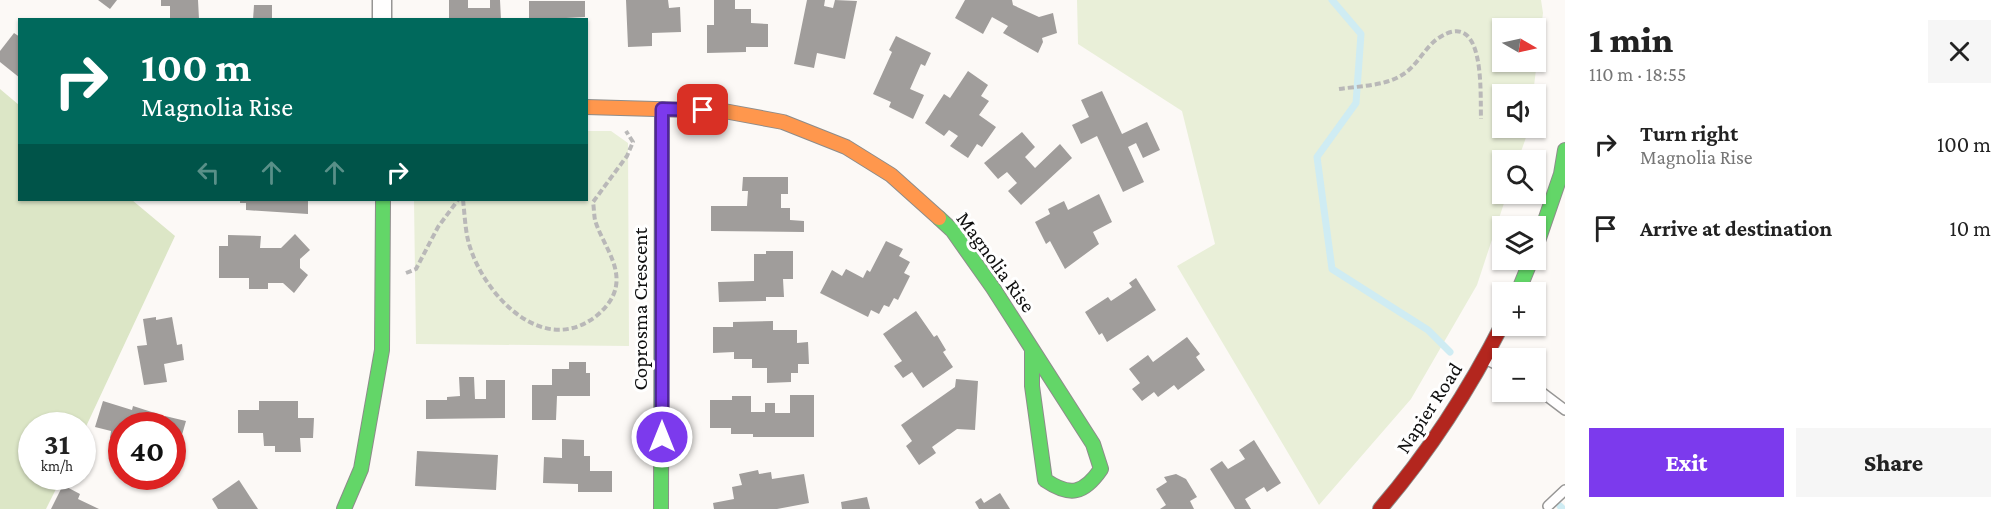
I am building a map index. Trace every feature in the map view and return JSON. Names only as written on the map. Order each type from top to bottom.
[{"type":"street","points":[[382,0],[382,18]]},
{"type":"street","name":"Magnolia Rise","points":[[588,107],[724,111],[783,122],[846,147],[891,175],[952,230],[993,288],[1093,444],[1101,469],[1085,489],[1070,491],[1055,488],[1045,480],[1032,386],[1032,350]]},
{"type":"street","name":"Coprosma Crescent","points":[[662,109],[662,509]]},
{"type":"street","points":[[1546,218],[1561,174],[1565,150]]},
{"type":"street","points":[[344,509],[360,469],[382,350],[383,201]]},
{"type":"street","name":"Napier Road","points":[[1380,509],[1430,447],[1485,359],[1496,336]]},
{"type":"lane","points":[[1485,359],[1492,362]]},
{"type":"lane","points":[[1546,396],[1565,410]]},
{"type":"lane","points":[[1548,506],[1565,490]]},
{"type":"path","points":[[1339,89],[1381,83],[1402,75],[1437,39],[1452,31],[1464,32],[1468,34],[1475,48],[1479,69],[1480,118]]},
{"type":"path","points":[[463,201],[471,250],[489,285],[504,303],[519,317],[540,326],[571,329],[586,323],[598,315],[609,303],[616,286],[616,270],[595,219],[593,202],[627,156],[633,141],[611,107]]},
{"type":"path","points":[[383,283],[416,269],[438,227],[457,201]]},
{"type":"green space","points":[[1077,0],[1541,0],[1542,18],[1492,18],[1492,72],[1536,72],[1534,84],[1492,84],[1492,138],[1526,138],[1522,150],[1492,150],[1492,204],[1504,204],[1500,216],[1492,216],[1492,240],[1477,285],[1411,399],[1319,505],[1177,266],[1215,244],[1182,111],[1078,44]]},
{"type":"green space","points":[[0,89],[18,104],[18,201],[133,201],[175,236],[93,412],[18,412],[18,490],[56,490],[46,509],[0,509]]},
{"type":"green space","points":[[588,131],[611,131],[628,143],[629,346],[416,344],[414,201],[588,201]]},
{"type":"building","points":[[98,0],[117,0],[110,9]]},
{"type":"building","points":[[161,0],[198,0],[199,18],[170,18],[170,6],[161,6]]},
{"type":"building","points":[[449,0],[468,0],[468,8],[490,8],[490,0],[500,0],[501,18],[449,18]]},
{"type":"building","points":[[626,0],[668,0],[669,8],[680,7],[681,32],[652,33],[652,46],[628,47]]},
{"type":"building","points":[[714,0],[735,0],[735,9],[751,9],[751,23],[768,24],[768,47],[746,47],[746,52],[707,53],[707,25],[714,25]]},
{"type":"building","points":[[807,0],[825,0],[824,6],[833,8],[835,0],[857,1],[845,59],[817,53],[814,68],[794,64]]},
{"type":"building","points":[[965,0],[1012,0],[1013,5],[1039,17],[1053,13],[1057,33],[1042,38],[1043,42],[1038,53],[1003,33],[1008,26],[992,17],[983,34],[955,18]]},
{"type":"building","points":[[529,1],[585,1],[585,17],[529,18]]},
{"type":"building","points":[[254,5],[272,5],[272,18],[253,18]]},
{"type":"building","points":[[14,33],[18,36],[18,76],[0,62],[0,51]]},
{"type":"building","points":[[896,36],[931,53],[925,66],[921,64],[910,89],[924,95],[913,119],[889,107],[891,102],[873,94],[892,52],[889,50]]},
{"type":"building","points":[[968,71],[988,85],[981,96],[989,101],[979,115],[996,127],[982,147],[977,144],[968,158],[950,146],[958,136],[949,130],[944,136],[925,123],[944,94],[950,98]]},
{"type":"building","points":[[1102,91],[1122,134],[1147,122],[1160,150],[1143,158],[1136,143],[1128,147],[1144,182],[1123,192],[1097,136],[1081,144],[1072,125],[1089,117],[1081,100]]},
{"type":"building","points":[[1022,132],[1035,147],[1025,157],[1035,168],[1060,144],[1072,158],[1021,205],[1008,191],[1017,183],[1007,172],[998,179],[984,163]]},
{"type":"building","points":[[743,177],[788,177],[788,194],[781,194],[781,208],[790,208],[790,220],[804,221],[804,232],[711,231],[711,206],[747,206],[748,191],[742,191]]},
{"type":"building","points":[[1099,194],[1112,222],[1093,232],[1099,244],[1065,269],[1050,241],[1046,244],[1035,222],[1050,214],[1048,209],[1064,201],[1068,210]]},
{"type":"building","points":[[240,201],[308,201],[308,214],[246,210],[246,203],[240,203]]},
{"type":"building","points":[[295,234],[310,250],[300,259],[300,268],[308,275],[294,293],[283,283],[268,283],[268,289],[249,289],[249,278],[219,278],[219,246],[228,246],[228,235],[261,236],[260,248],[281,248]]},
{"type":"building","points":[[886,241],[903,249],[899,256],[910,262],[904,273],[910,276],[898,300],[894,298],[889,307],[884,305],[879,314],[871,310],[868,317],[820,293],[832,270],[842,276],[846,269],[863,278],[867,270],[870,272]]},
{"type":"building","points":[[766,251],[793,251],[793,279],[783,279],[784,297],[766,297],[766,301],[719,302],[718,282],[754,281],[754,254],[766,254]]},
{"type":"building","points":[[1136,278],[1156,310],[1107,342],[1102,333],[1099,335],[1085,312],[1108,297],[1111,301],[1132,287],[1129,283]]},
{"type":"building","points":[[916,311],[934,337],[937,335],[946,350],[943,352],[953,367],[923,388],[912,372],[903,378],[894,366],[902,361],[883,334]]},
{"type":"building","points":[[156,317],[156,320],[172,317],[177,345],[182,344],[184,360],[164,364],[167,382],[144,385],[137,346],[147,345],[143,319]]},
{"type":"building","points":[[773,321],[773,330],[797,330],[797,343],[808,342],[809,364],[798,364],[798,373],[791,373],[791,382],[767,383],[767,368],[752,368],[752,359],[734,359],[734,352],[713,353],[713,327],[733,327],[733,322]]},
{"type":"building","points":[[1187,337],[1200,354],[1196,357],[1205,370],[1178,390],[1174,385],[1158,397],[1154,392],[1142,401],[1132,389],[1140,383],[1129,369],[1148,355],[1153,362]]},
{"type":"building","points":[[569,362],[586,362],[586,373],[590,373],[590,396],[557,396],[556,420],[532,420],[532,385],[552,385],[552,369],[569,369]]},
{"type":"building","points":[[459,377],[474,377],[475,399],[486,399],[486,380],[505,380],[505,418],[426,419],[426,400],[447,400],[447,397],[460,396]]},
{"type":"building","points":[[956,379],[978,381],[975,430],[957,429],[932,447],[936,453],[919,465],[906,446],[912,441],[901,425],[955,387]]},
{"type":"building","points":[[790,395],[814,395],[814,437],[753,437],[753,434],[731,434],[731,428],[710,428],[710,400],[732,400],[732,396],[751,396],[751,412],[765,412],[765,403],[775,403],[775,413],[790,413]]},
{"type":"building","points":[[103,401],[132,410],[133,406],[152,412],[108,412],[108,430],[96,427]]},
{"type":"building","points":[[259,401],[298,401],[298,418],[314,418],[313,438],[300,438],[301,452],[275,452],[275,446],[264,446],[263,433],[238,433],[238,410],[259,410]]},
{"type":"building","points":[[562,439],[584,440],[584,456],[590,456],[590,471],[612,471],[612,492],[578,492],[578,484],[543,483],[544,457],[562,458]]},
{"type":"building","points":[[1254,440],[1281,483],[1267,492],[1264,487],[1245,499],[1251,509],[1235,509],[1210,469],[1222,461],[1228,469],[1245,459],[1239,450]]},
{"type":"building","points":[[417,451],[498,455],[496,490],[415,486]]},
{"type":"building","points":[[758,470],[759,474],[771,472],[772,479],[804,474],[809,503],[777,509],[714,509],[713,503],[734,499],[732,487],[742,485],[739,474]]},
{"type":"building","points":[[1176,474],[1186,479],[1197,497],[1190,501],[1194,509],[1160,509],[1166,505],[1156,489],[1167,482],[1164,477]]},
{"type":"building","points":[[239,480],[258,509],[218,509],[212,499]]},
{"type":"building","points":[[60,490],[72,490],[80,494],[78,499],[99,509],[51,509]]},
{"type":"building","points":[[1000,493],[1010,509],[979,509],[975,502],[981,498],[984,503]]},
{"type":"building","points":[[867,497],[870,509],[842,509],[841,502]]},
{"type":"waterway","points":[[1332,0],[1361,34],[1356,103],[1317,157],[1332,269],[1428,330],[1450,352]]},
{"type":"waterway","points":[[1560,506],[1563,509]]},
{"type":"traffic: fast","points":[[661,509],[662,109]]},
{"type":"traffic: fast","points":[[1546,218],[1561,174],[1565,150]]},
{"type":"traffic: fast","points":[[344,509],[361,469],[382,350],[383,201]]},
{"type":"traffic: fast","points":[[939,218],[952,230],[993,288],[1093,444],[1101,469],[1089,484],[1082,488],[1069,491],[1045,480],[1032,386],[1032,350]]},
{"type":"traffic: fast","points":[[1522,282],[1527,270]]},
{"type":"traffic: slow","points":[[588,107],[724,111],[783,122],[846,147],[891,175],[939,218]]},
{"type":"traffic: jam","points":[[1380,509],[1447,420],[1496,336]]},
{"type":"route","points":[[662,437],[662,109],[703,110]]}]
